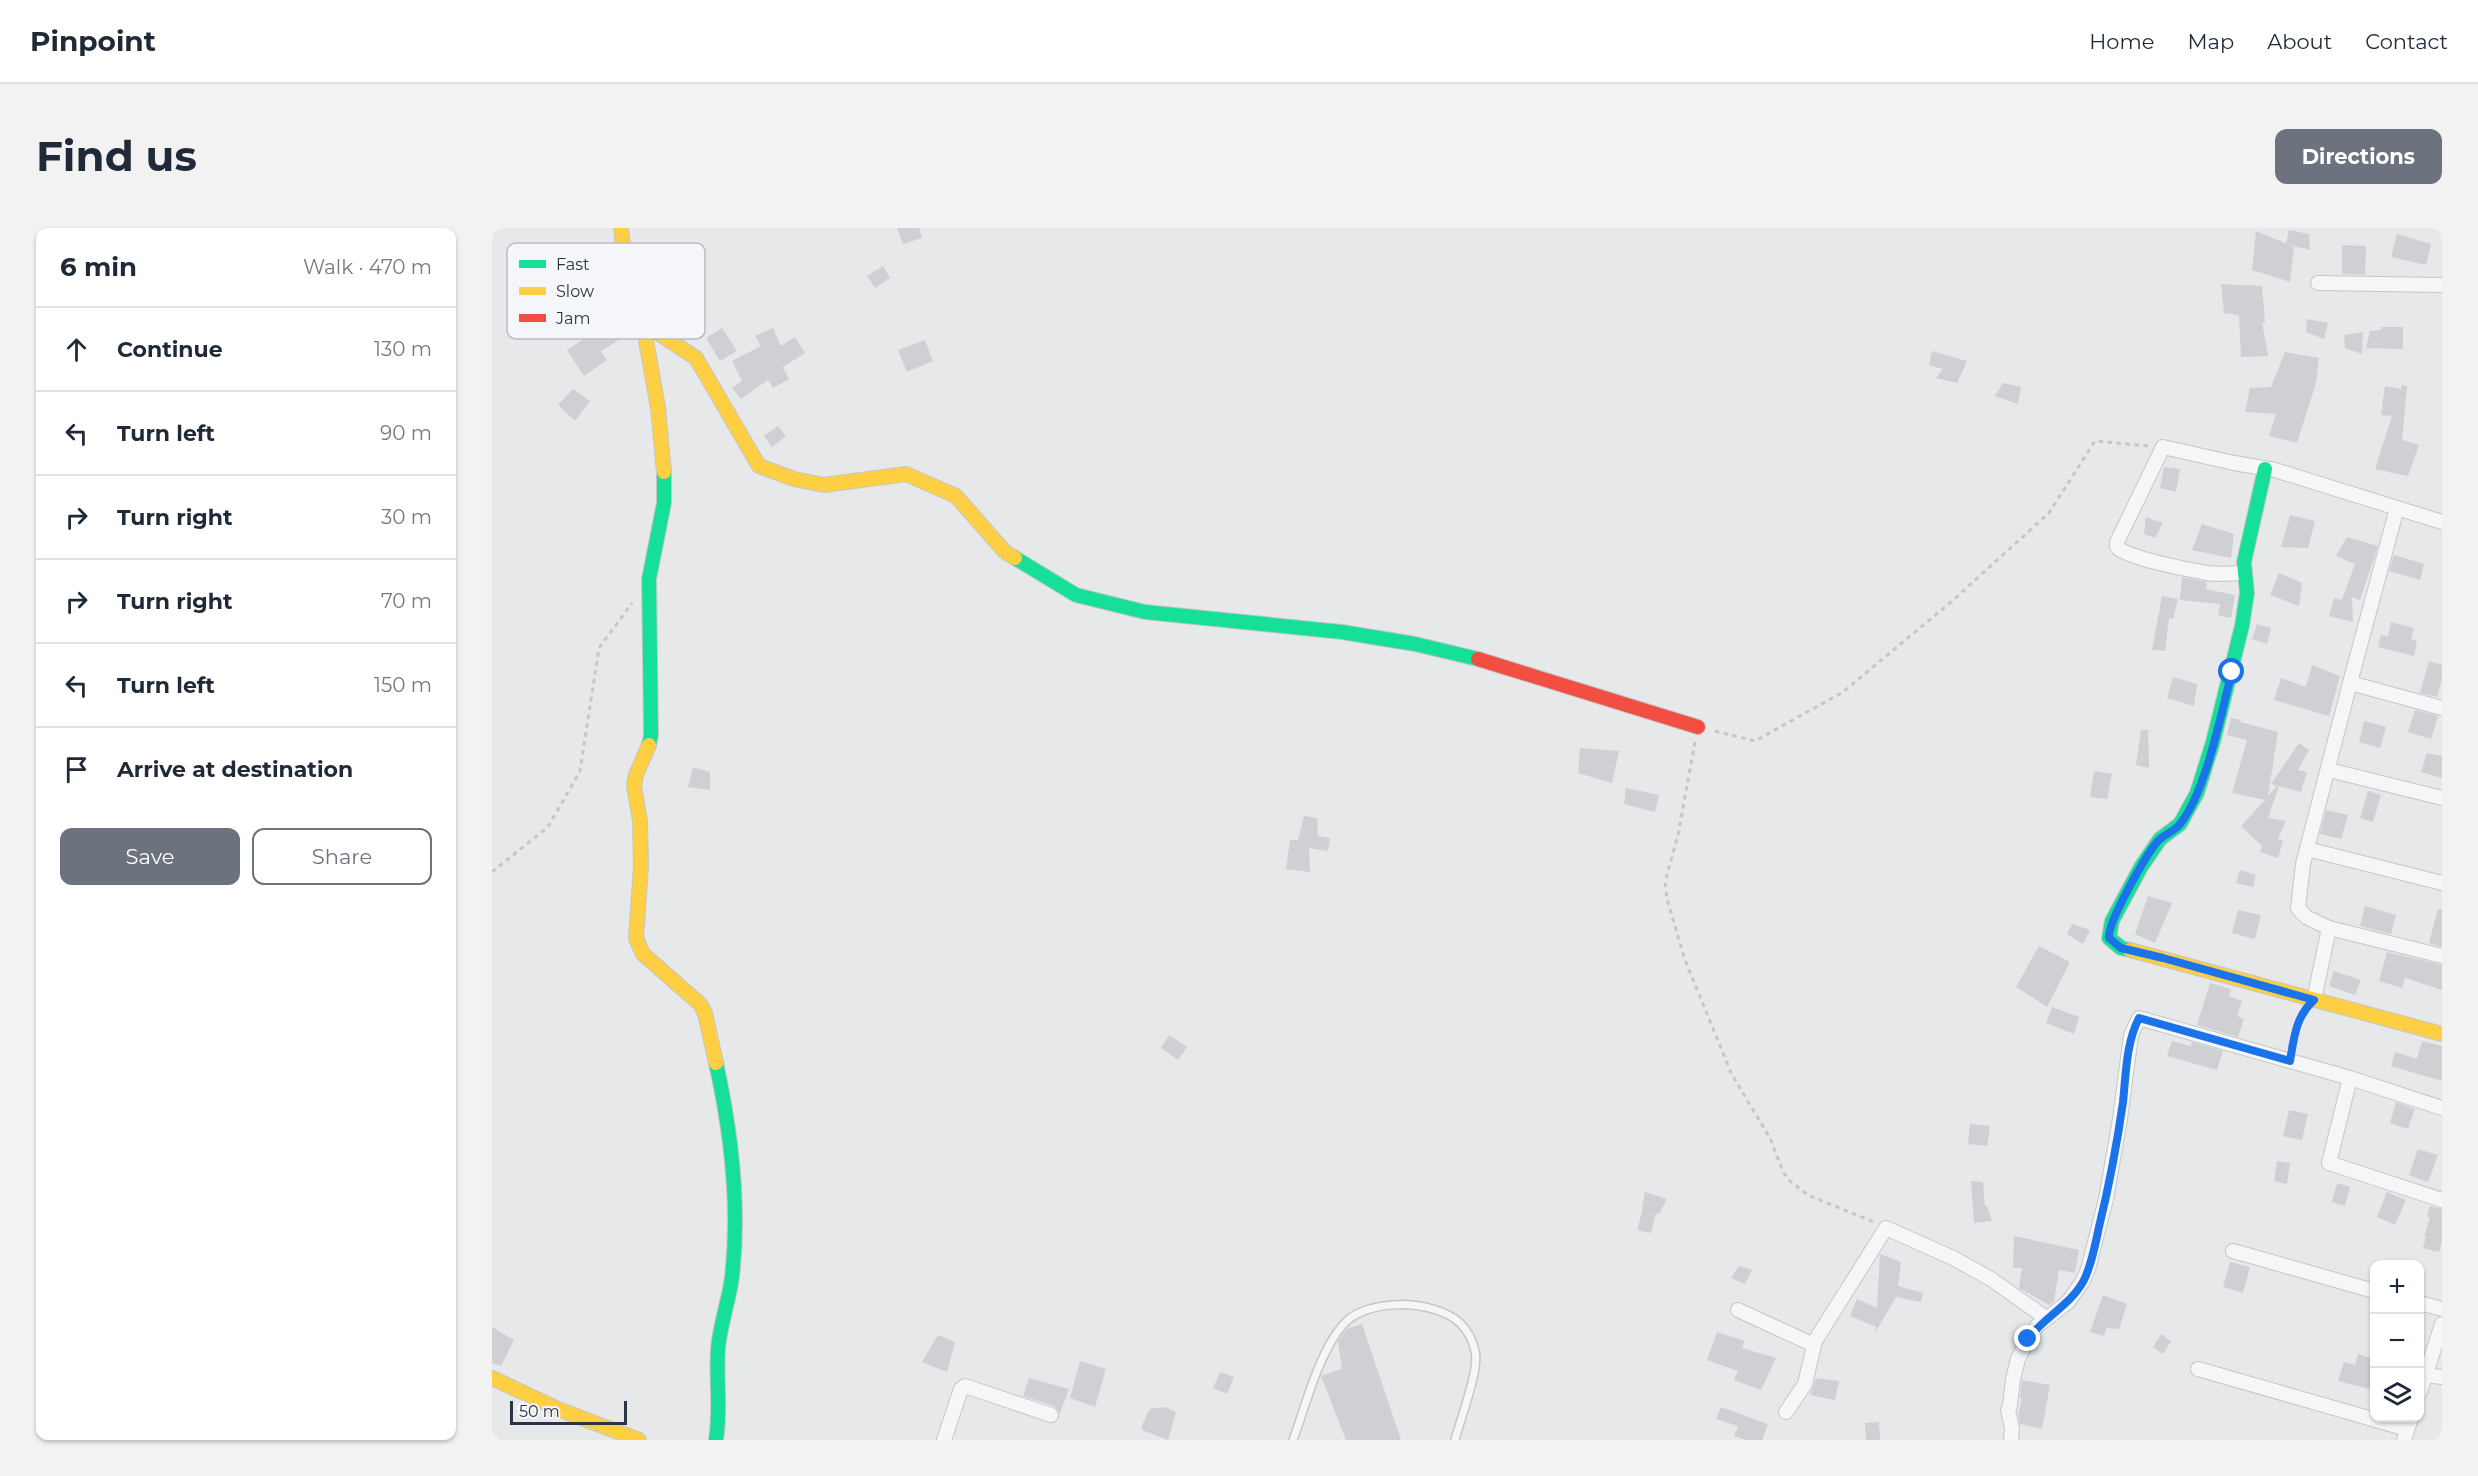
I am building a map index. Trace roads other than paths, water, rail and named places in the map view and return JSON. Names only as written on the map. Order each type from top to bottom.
[{"type":"main road","points":[[621,228],[623,243]]},
{"type":"main road","points":[[646,339],[658,408],[664,471],[664,503],[649,579],[652,718],[648,749],[636,775],[634,786],[640,821],[641,866],[640,909],[636,938],[643,954],[693,995],[705,1013],[728,1119],[734,1242],[732,1279],[722,1319],[718,1351],[720,1416],[716,1440]]},
{"type":"main road","points":[[667,339],[696,358],[759,466],[794,479],[824,485],[906,474],[956,496],[1005,552],[1076,595],[1145,612],[1342,632],[1415,644],[1497,664],[1698,727]]},
{"type":"main road","points":[[2265,469],[2244,562],[2247,592],[2234,661],[2197,793],[2180,824],[2160,839],[2141,867],[2112,921],[2109,938],[2121,948],[2442,1034]]},
{"type":"main road","points":[[492,1378],[558,1409],[639,1440]]},
{"type":"street","points":[[2318,282],[2442,285]]},
{"type":"street","points":[[2245,573],[2208,573],[2142,558],[2122,552],[2117,547],[2117,542],[2163,447],[2286,473],[2442,522]]},
{"type":"street","points":[[2397,508],[2307,849],[2300,880],[2298,908],[2306,917],[2329,928],[2442,956]]},
{"type":"street","points":[[2350,683],[2442,708]]},
{"type":"street","points":[[2329,770],[2442,798]]},
{"type":"street","points":[[2307,849],[2442,883]]},
{"type":"street","points":[[2314,1000],[2329,928]]},
{"type":"street","points":[[2011,1440],[2012,1428],[2008,1410],[2018,1359],[2028,1339],[2046,1318],[2068,1302],[2083,1281],[2088,1269],[2108,1188],[2131,1035],[2139,1018],[2350,1078],[2442,1107]]},
{"type":"street","points":[[2350,1078],[2329,1163],[2442,1200]]},
{"type":"street","points":[[1785,1412],[1805,1384],[1814,1345],[1886,1228],[1972,1269],[2046,1318]]},
{"type":"street","points":[[2234,1251],[2370,1290]]},
{"type":"street","points":[[2424,1304],[2442,1309]]},
{"type":"street","points":[[1738,1310],[1814,1345]]},
{"type":"street","points":[[2424,1378],[2442,1324]]},
{"type":"street","points":[[2198,1369],[2407,1429]]},
{"type":"street","points":[[2425,1375],[2442,1377]]},
{"type":"street","points":[[944,1440],[961,1389],[965,1386],[1051,1415]]},
{"type":"lane","points":[[1293,1440],[1328,1348],[1343,1325],[1359,1312],[1378,1306],[1400,1304],[1435,1310],[1460,1322],[1472,1338],[1476,1354],[1474,1372],[1455,1440]]}]
